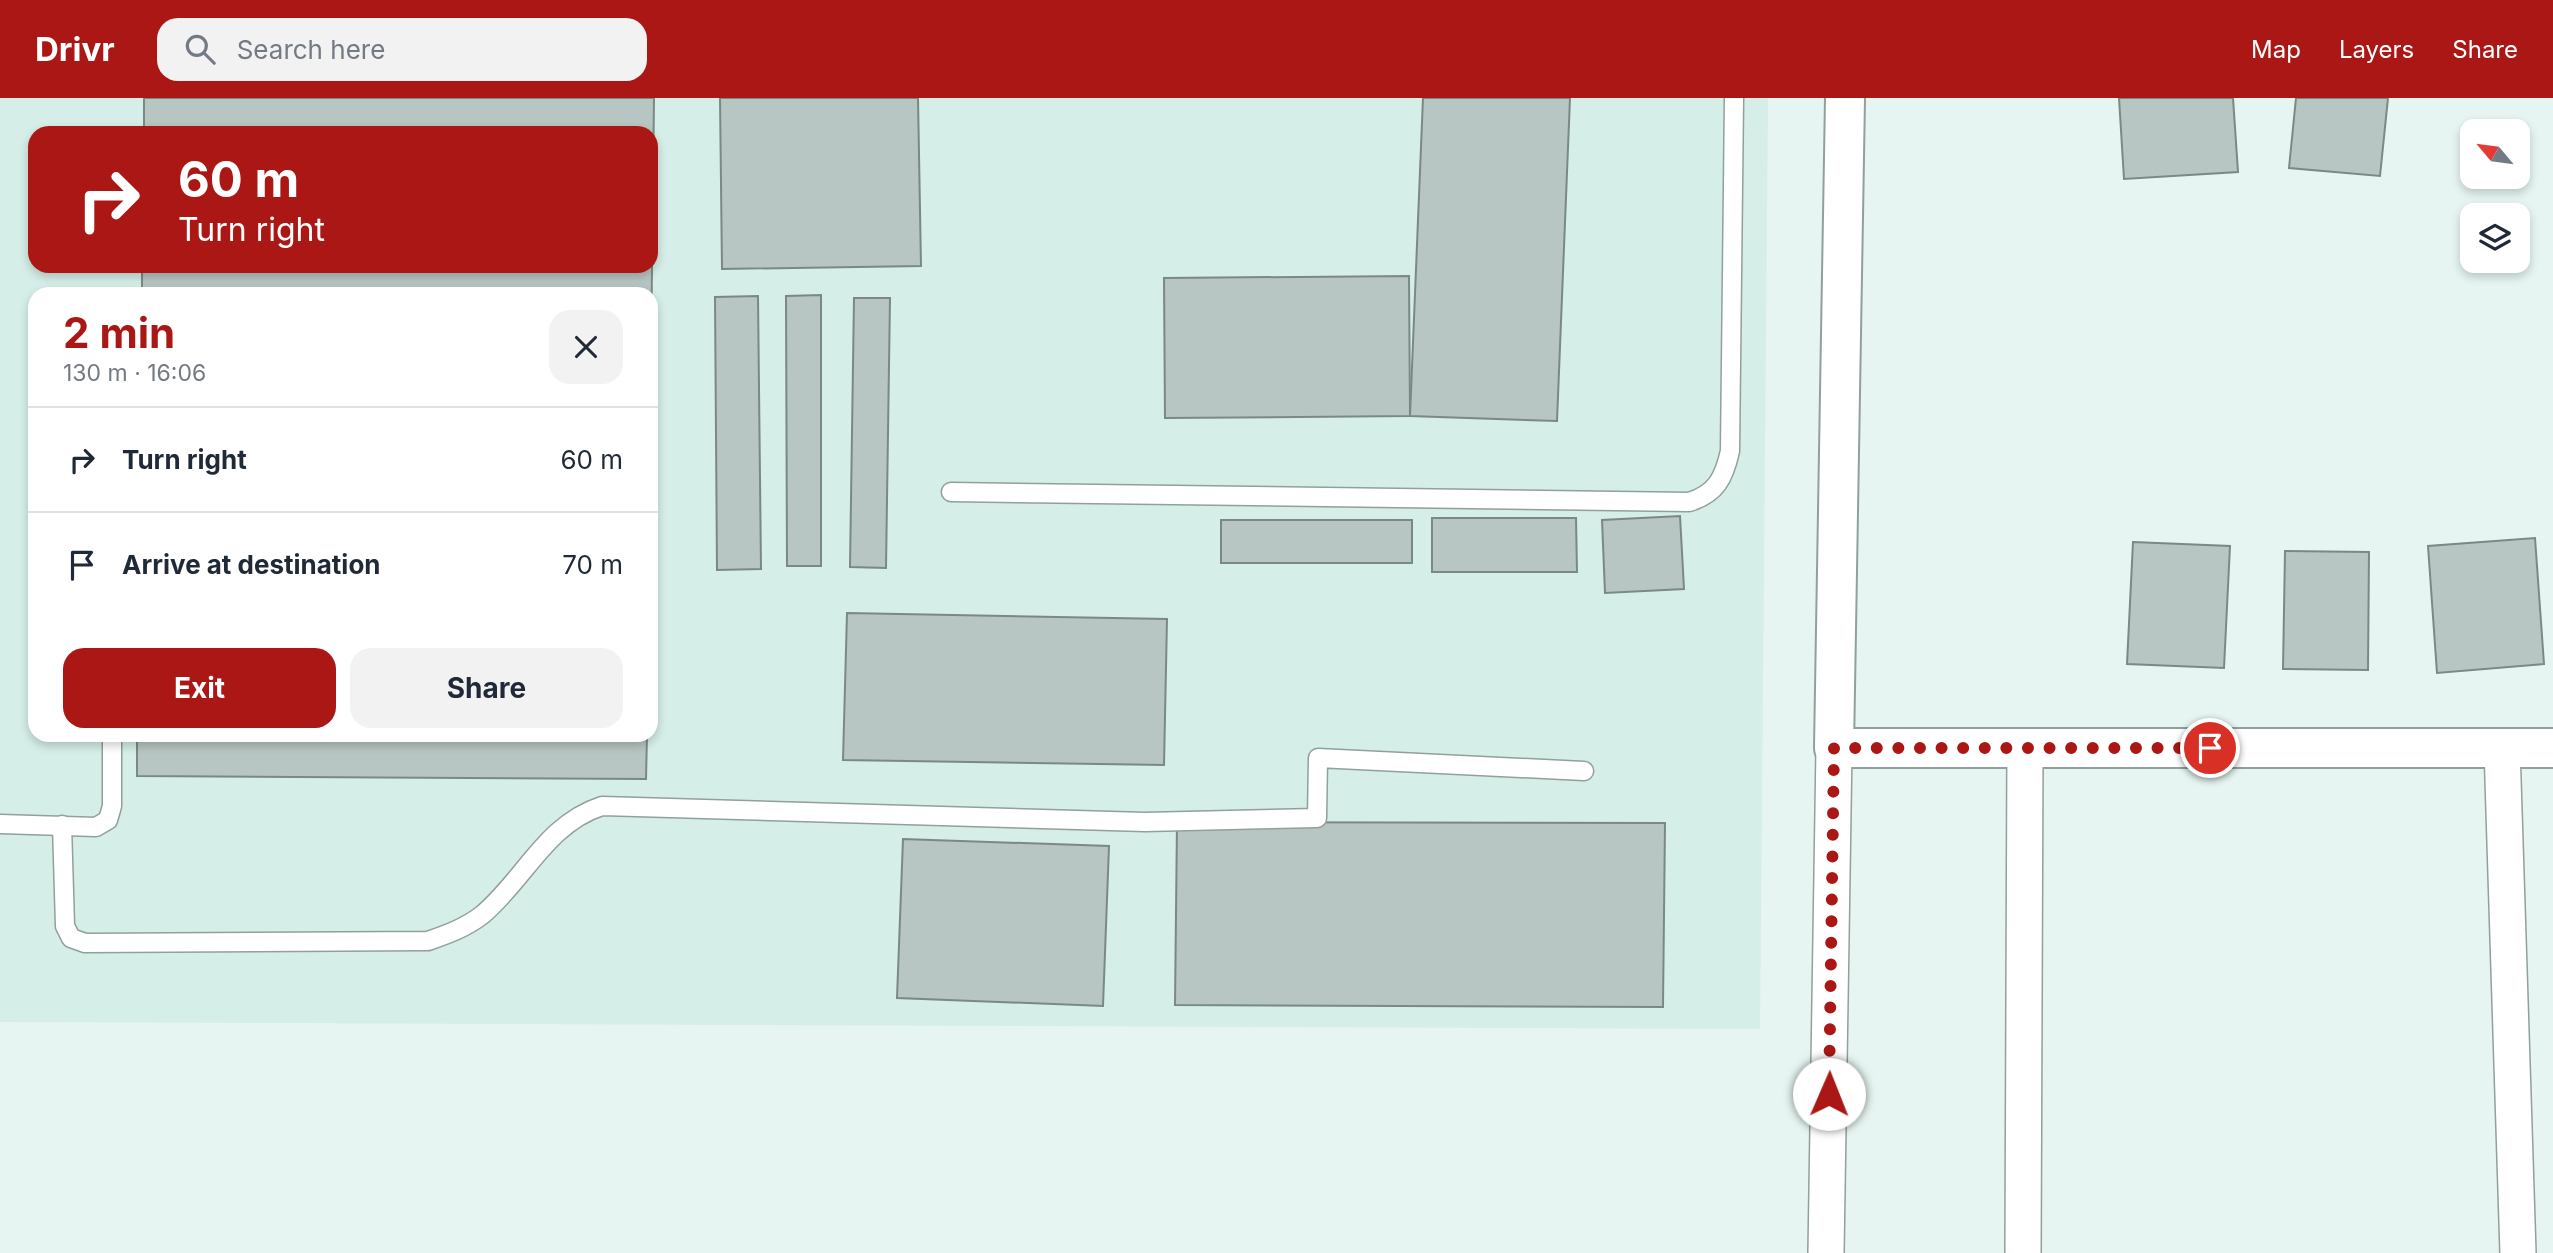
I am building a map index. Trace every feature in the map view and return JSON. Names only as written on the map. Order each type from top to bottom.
[{"type":"street","points":[[1826,1253],[1845,98]]},
{"type":"street","points":[[1834,748],[2553,748]]},
{"type":"street","points":[[2023,1253],[2025,748]]},
{"type":"street","points":[[2502,748],[2518,1253]]},
{"type":"lane","points":[[951,492],[1689,502],[1706,497],[1726,468],[1730,451],[1734,98]]},
{"type":"lane","points":[[0,824],[96,827],[108,820],[112,806],[112,742]]},
{"type":"lane","points":[[62,825],[65,926],[71,938],[85,943],[428,941],[457,931],[483,914],[562,826],[580,813],[602,806],[1145,822],[1317,818],[1318,758],[1584,771]]},
{"type":"shaded area","points":[[0,98],[1768,98],[1760,1029],[0,1022]]},
{"type":"building","points":[[144,98],[654,98],[654,126],[144,126]]},
{"type":"building","points":[[720,98],[918,98],[921,266],[722,269]]},
{"type":"building","points":[[1423,98],[1570,98],[1557,421],[1410,416]]},
{"type":"building","points":[[2119,98],[2233,98],[2238,172],[2124,179]]},
{"type":"building","points":[[2296,98],[2388,98],[2380,176],[2289,168]]},
{"type":"building","points":[[142,273],[652,273],[652,287],[142,287]]},
{"type":"building","points":[[1409,276],[1410,416],[1165,418],[1164,278]]},
{"type":"building","points":[[821,295],[821,566],[787,566],[786,296]]},
{"type":"building","points":[[758,296],[761,569],[717,570],[715,297]]},
{"type":"building","points":[[854,298],[890,298],[886,568],[850,567]]},
{"type":"building","points":[[1680,516],[1684,589],[1605,593],[1602,520]]},
{"type":"building","points":[[1432,518],[1576,518],[1577,572],[1432,572]]},
{"type":"building","points":[[1221,520],[1412,520],[1412,563],[1221,563]]},
{"type":"building","points":[[2535,538],[2544,664],[2437,673],[2428,546]]},
{"type":"building","points":[[2133,542],[2230,546],[2224,668],[2127,664]]},
{"type":"building","points":[[2285,551],[2369,552],[2368,670],[2283,669]]},
{"type":"building","points":[[847,613],[1167,619],[1164,765],[843,760]]},
{"type":"building","points":[[137,742],[647,742],[646,779],[137,776]]},
{"type":"building","points":[[1177,822],[1665,823],[1663,1007],[1175,1005]]},
{"type":"building","points":[[903,839],[1109,846],[1103,1006],[897,998]]},
{"type":"route","points":[[1829,1094],[1834,748],[2210,748]]}]
